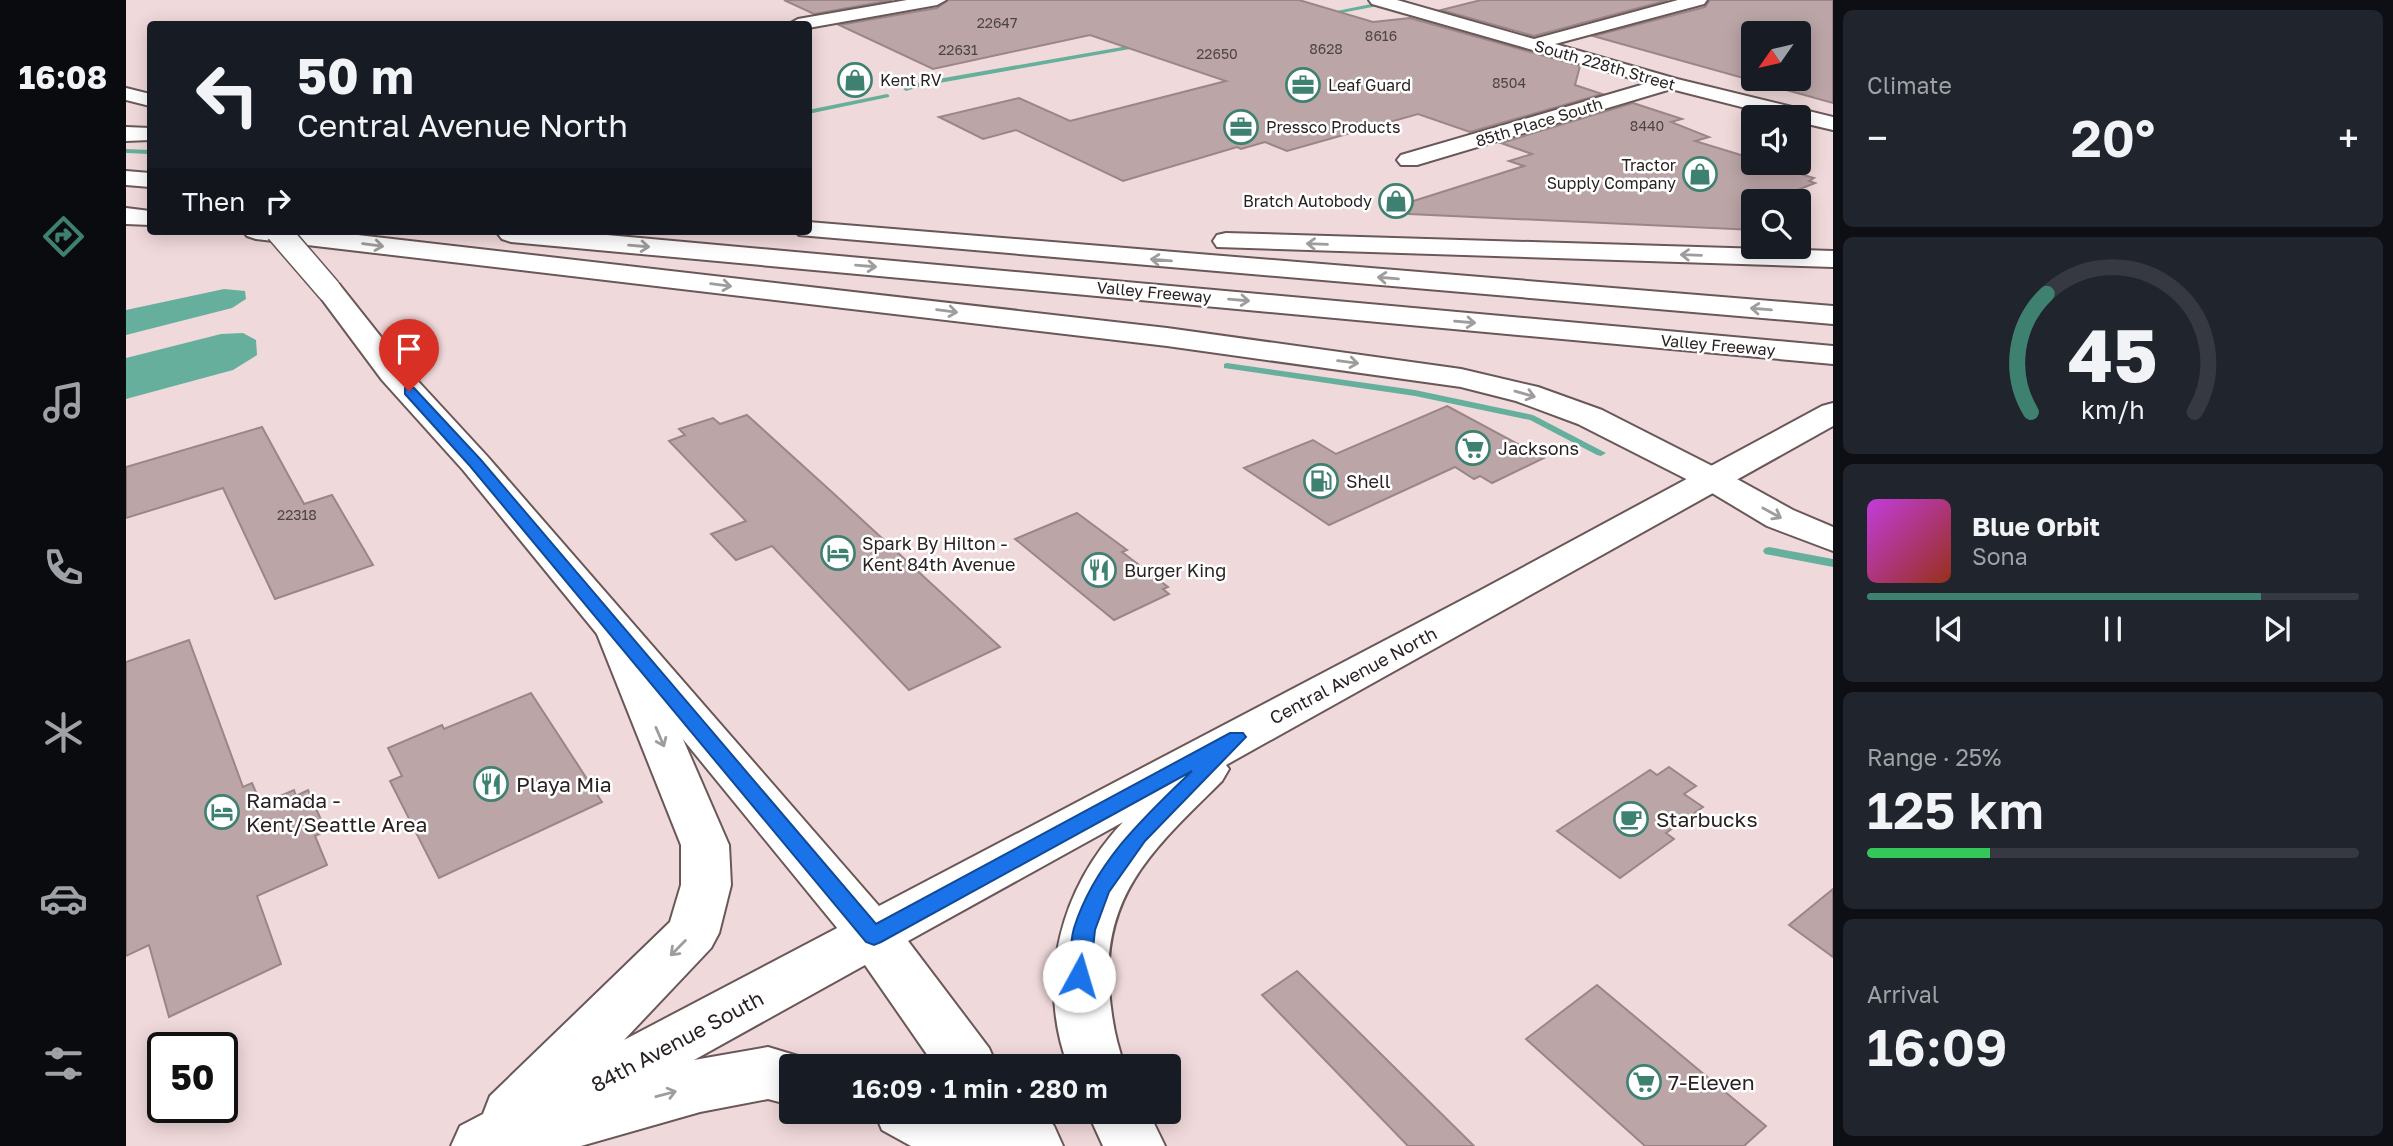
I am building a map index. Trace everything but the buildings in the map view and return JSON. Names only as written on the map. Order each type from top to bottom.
[{"type":"main road","points":[[812,22],[937,0]]},
{"type":"main road","name":"South 228th Street","points":[[1378,0],[1670,83],[1833,124]]},
{"type":"main road","points":[[1533,45],[1698,0]]},
{"type":"main road","name":"85th Place South","points":[[1409,160],[1670,83]]},
{"type":"main road","points":[[126,94],[147,99]]},
{"type":"main road","points":[[126,134],[147,134]]},
{"type":"main road","points":[[126,165],[147,166]]},
{"type":"main road","points":[[126,178],[147,180]]},
{"type":"main road","points":[[126,204],[147,205]]},
{"type":"main road","points":[[812,213],[1168,238],[1833,258]]},
{"type":"main road","points":[[126,215],[147,218]]},
{"type":"main road","name":"Valley Freeway","points":[[812,230],[1831,314]]},
{"type":"main road","points":[[281,235],[329,290],[393,373],[475,463],[874,936],[960,1054]]},
{"type":"main road","points":[[291,235],[1167,337],[1461,378],[1527,394],[1590,417],[1714,480],[1780,518],[1833,540]]},
{"type":"main road","name":"Valley Freeway","points":[[519,235],[1833,355]]},
{"type":"main road","name":"Central Avenue North","points":[[874,936],[1833,414]]},
{"type":"main road","points":[[482,1146],[693,933],[706,885],[705,845],[615,629]]},
{"type":"main road","points":[[1092,1054],[1079,976],[1084,930],[1100,888],[1138,836],[1237,737]]},
{"type":"main road","name":"84th Avenue South","points":[[482,1146],[874,936]]},
{"type":"main road","points":[[482,1146],[701,1085],[768,1073],[779,1076]]},
{"type":"main road","points":[[928,1124],[969,1146]]},
{"type":"main road","points":[[1015,1124],[1033,1146]]},
{"type":"main road","points":[[1123,1124],[1135,1146]]},
{"type":"shaded area","points":[[224,289],[245,291],[246,299],[232,308],[126,335],[126,310]]},
{"type":"shaded area","points":[[243,333],[256,340],[257,355],[233,370],[126,399],[126,358],[221,334]]},
{"type":"waterway","points":[[1325,14],[1376,5]]},
{"type":"waterway","points":[[906,89],[921,84],[1145,45]]},
{"type":"waterway","points":[[812,111],[887,96]]},
{"type":"waterway","points":[[126,151],[147,152]]},
{"type":"waterway","points":[[1227,366],[1415,393],[1533,418],[1601,453]]},
{"type":"waterway","points":[[1769,551],[1833,563]]},
{"type":"place","name":"Kent RV","points":[[855,80]]},
{"type":"place","name":"Leaf Guard","points":[[1303,85]]},
{"type":"place","name":"Pressco Products","points":[[1241,127]]},
{"type":"place","name":"Tractor Supply Company","points":[[1700,174]]},
{"type":"place","name":"Bratch Autobody","points":[[1396,201]]},
{"type":"place","name":"Jacksons","points":[[1473,448]]},
{"type":"place","name":"Shell","points":[[1321,481]]},
{"type":"place","name":"Spark By Hilton - Kent 84th Avenue","points":[[838,553]]},
{"type":"place","name":"Burger King","points":[[1099,570]]},
{"type":"place","name":"Playa Mia","points":[[491,784]]},
{"type":"place","name":"Ramada - Kent/Seattle Area","points":[[222,812]]},
{"type":"place","name":"Starbucks","points":[[1631,819]]},
{"type":"place","name":"7-Eleven","points":[[1644,1082]]},
{"type":"route","points":[[409,391],[475,463],[874,936],[1237,737],[1138,836],[1100,888],[1084,930],[1079,976]]}]
